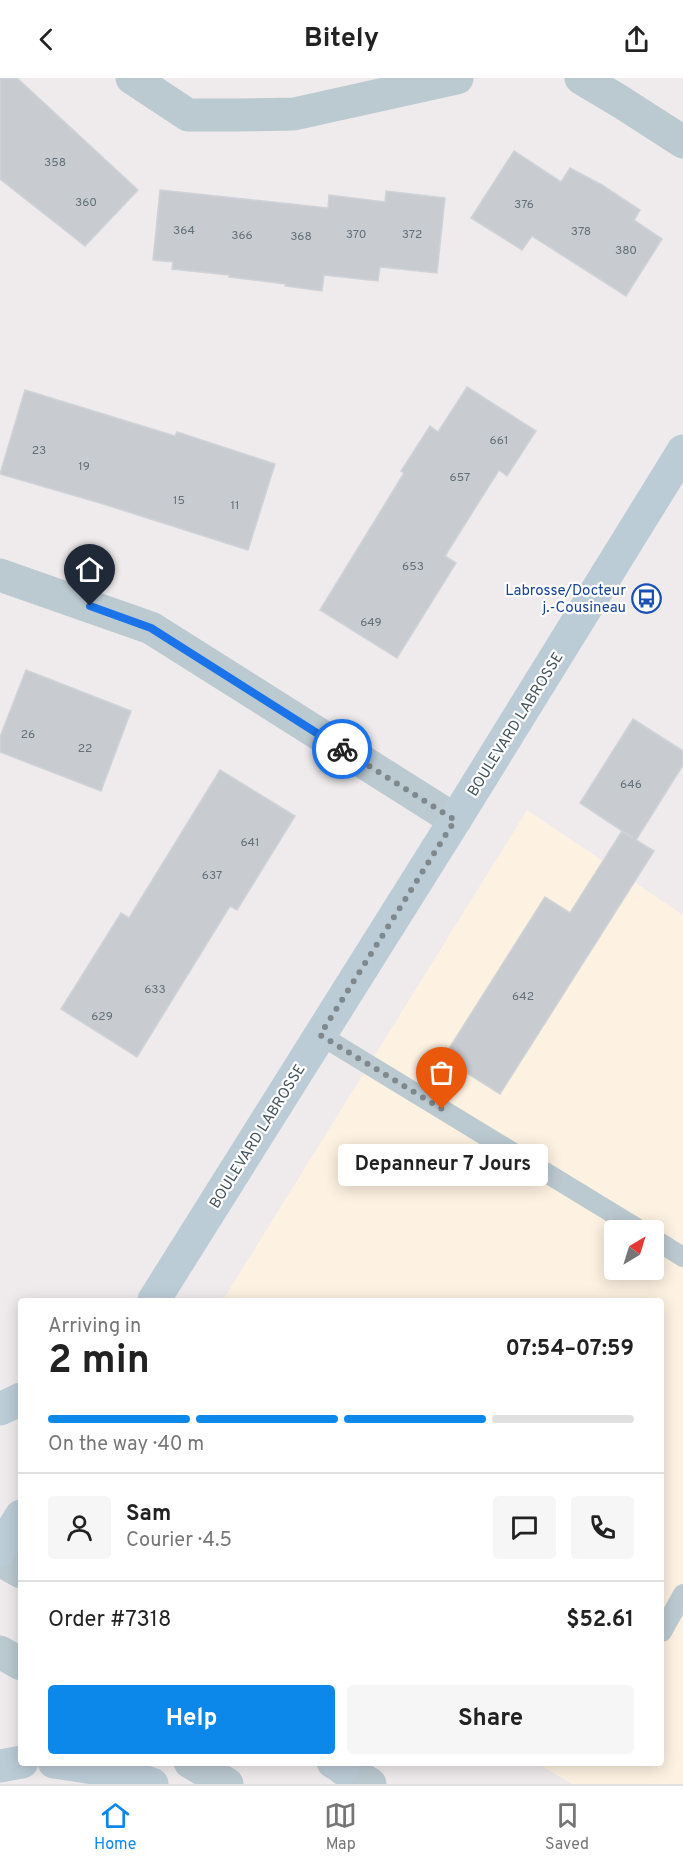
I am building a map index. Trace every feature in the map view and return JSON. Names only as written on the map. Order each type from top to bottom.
[{"type":"main road","name":"BOULEVARD LABROSSE","points":[[155,1298],[683,451]]},
{"type":"main road","points":[[138,1298],[208,1214]]},
{"type":"main road","points":[[171,1298],[208,1214]]},
{"type":"main road","points":[[0,1409],[18,1400]]},
{"type":"main road","points":[[0,1550],[18,1521]]},
{"type":"main road","points":[[0,1766],[18,1763]]},
{"type":"main road","points":[[85,1766],[152,1784]]},
{"type":"street","points":[[132,78],[188,115],[294,114],[457,78]]},
{"type":"street","points":[[582,78],[683,142]]},
{"type":"street","points":[[0,575],[151,628],[455,820]]},
{"type":"street","points":[[0,1560],[18,1570]]},
{"type":"street","points":[[0,1652],[18,1662]]},
{"type":"street","points":[[197,1766],[227,1784]]},
{"type":"lane","points":[[320,1035],[624,1220]]},
{"type":"lane","points":[[664,1245],[683,1257]]},
{"type":"lane","points":[[664,1628],[683,1594]]},
{"type":"shaded area","points":[[527,810],[683,915],[683,1784],[572,1784],[542,1766],[664,1766],[664,1298],[224,1298]]},
{"type":"building","points":[[0,78],[17,78],[138,190],[85,246],[0,179]]},
{"type":"building","points":[[514,151],[561,182],[570,168],[602,185],[640,210],[634,220],[662,239],[626,296],[532,236],[522,250],[471,218]]},
{"type":"building","points":[[160,190],[328,208],[329,195],[385,202],[386,191],[445,198],[437,273],[380,267],[378,281],[324,275],[322,291],[229,277],[229,275],[172,269],[173,262],[153,260]]},
{"type":"building","points":[[467,387],[536,431],[507,476],[499,470],[445,556],[456,563],[397,658],[320,610],[404,473],[401,471],[430,426],[438,432]]},
{"type":"building","points":[[25,390],[175,436],[177,432],[275,464],[248,550],[0,474]]},
{"type":"building","points":[[26,670],[131,711],[101,791],[0,752],[0,737]]},
{"type":"building","points":[[633,719],[683,751],[683,765],[636,840],[654,851],[500,1094],[443,1058],[545,897],[570,913],[622,831],[633,838],[580,803]]},
{"type":"building","points":[[220,770],[295,816],[237,910],[230,906],[137,1057],[61,1009],[121,913],[129,918]]},
{"type":"way so far","points":[[342,749],[455,820],[320,1035],[442,1109]]},
{"type":"place","name":"Labrosse/Docteur j.-Cousineau","points":[[647,599]]},
{"type":"place","name":"Depanneur 7 Jours","points":[[442,1109]]},
{"type":"route","points":[[90,606],[151,628],[342,749]]}]
